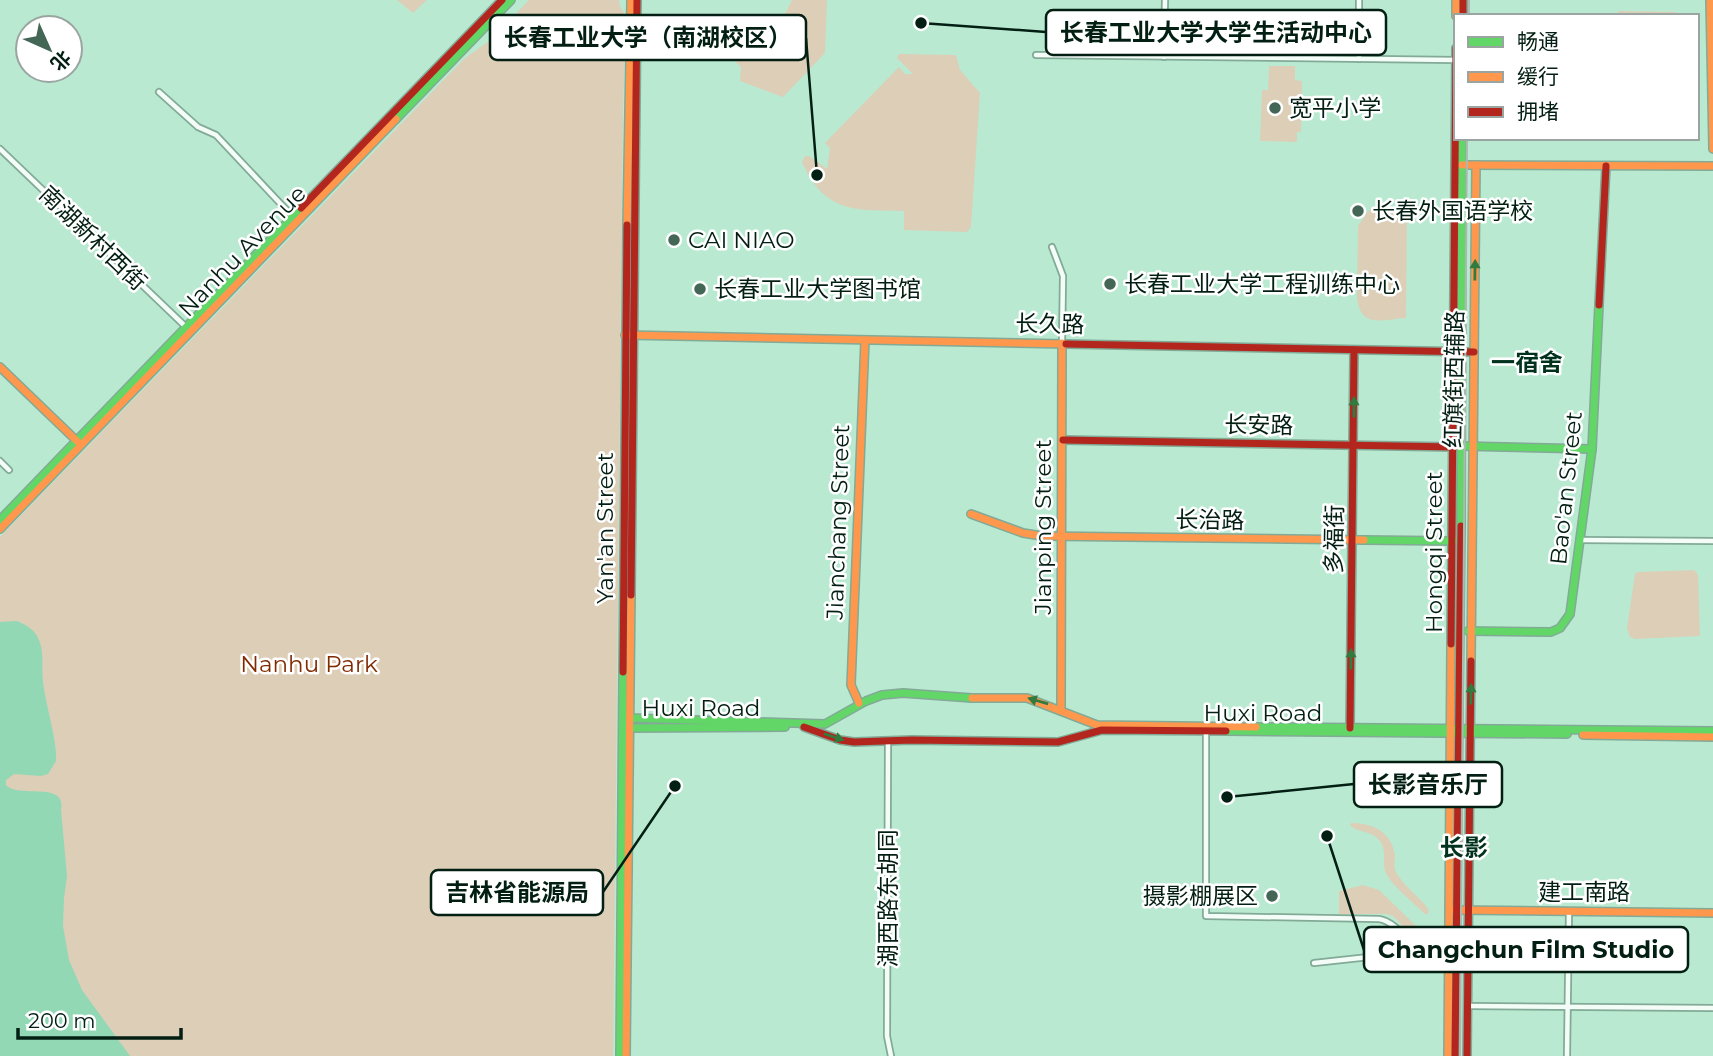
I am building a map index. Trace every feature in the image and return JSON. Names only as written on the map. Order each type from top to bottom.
[{"type":"main road","name":"Nanhu Avenue","points":[[0,529],[187,328],[502,0]]},
{"type":"main road","name":"Nanhu Avenue","points":[[0,520],[79,443],[511,0]]},
{"type":"main road","name":"Yan'an Street","points":[[629,335],[636,9],[634,0]]},
{"type":"main road","name":"Yan'an Street","points":[[623,1056],[634,0]]},
{"type":"main road","points":[[636,9],[642,0]]},
{"type":"main road","points":[[1710,0],[1713,149]]},
{"type":"main road","name":"Hongqi Street","points":[[1448,1056],[1455,731],[1461,631],[1457,446],[1456,140]]},
{"type":"main road","name":"Hongqi Street","points":[[1457,351],[1462,140]]},
{"type":"main road","points":[[1462,165],[1713,166]]},
{"type":"main road","name":"红旗街西辅路","points":[[1467,1056],[1476,165]]},
{"type":"main road","name":"Bao'an Street","points":[[1461,631],[1551,632],[1560,628],[1570,614],[1592,449],[1606,166]]},
{"type":"main road","name":"长久路","points":[[629,335],[1474,352]]},
{"type":"main road","name":"Jianchang Street","points":[[859,703],[851,685],[865,340]]},
{"type":"main road","name":"Jianping Street","points":[[1061,710],[1062,343]]},
{"type":"main road","name":"多福街","points":[[1350,728],[1354,350]]},
{"type":"main road","points":[[0,367],[79,443]]},
{"type":"main road","name":"长安路","points":[[1063,440],[1592,449]]},
{"type":"main road","name":"Hongqi Street","points":[[1455,1056],[1453,541],[1457,446]]},
{"type":"main road","name":"长治路","points":[[971,514],[1023,533],[1062,537],[1453,541]]},
{"type":"main road","name":"Huxi Road","points":[[627,723],[825,724],[859,703],[887,694],[918,694],[956,698],[1025,698],[1061,710],[1077,721],[1097,725],[1206,729],[1713,731]]},
{"type":"main road","name":"Huxi Road","points":[[627,723],[808,727],[847,741],[1058,742],[1102,730],[1350,728],[1455,731]]},
{"type":"main road","name":"Huxi Road","points":[[1470,731],[1713,737]]},
{"type":"main road","name":"建工南路","points":[[1455,910],[1713,913]]},
{"type":"street","points":[[1164,57],[1165,0]]},
{"type":"street","points":[[1359,0],[1359,59]]},
{"type":"street","points":[[1036,55],[1454,60]]},
{"type":"street","points":[[159,92],[198,127],[216,135],[293,218]]},
{"type":"street","name":"南湖新村西街","points":[[0,149],[187,328]]},
{"type":"street","points":[[1052,247],[1063,276],[1062,343]]},
{"type":"street","points":[[0,461],[9,470]]},
{"type":"street","points":[[1580,540],[1713,541]]},
{"type":"street","points":[[1206,729],[1206,916],[1379,919],[1392,923],[1423,953]]},
{"type":"street","name":"湖西路东胡同","points":[[888,740],[887,1036],[891,1056]]},
{"type":"street","points":[[1567,1056],[1569,911]]},
{"type":"street","points":[[1314,963],[1423,953],[1449,954]]},
{"type":"street","points":[[1467,1006],[1713,1008]]},
{"type":"green space","points":[[397,0],[427,0],[413,13]]},
{"type":"green space","name":"Nanhu Park","points":[[529,0],[619,0],[626,16],[613,1056],[0,1056],[0,537],[465,58],[489,41]]},
{"type":"green space","points":[[792,0],[827,0],[825,53],[783,97],[740,81],[741,67],[732,58],[765,26],[779,22]]},
{"type":"green space","points":[[1618,11],[1676,12],[1676,14],[1618,14]]},
{"type":"green space","points":[[899,54],[956,55],[960,70],[980,93],[971,227],[967,232],[904,230],[904,211],[844,206],[821,191],[802,162],[805,156],[809,156],[827,169],[830,148],[825,143],[899,67],[905,74],[913,74],[897,58]]},
{"type":"green space","points":[[1269,66],[1295,66],[1295,80],[1302,81],[1301,132],[1297,132],[1297,142],[1260,141],[1262,90],[1268,90]]},
{"type":"green space","points":[[1380,207],[1407,215],[1406,318],[1374,320],[1363,314],[1359,307],[1358,226],[1368,211]]},
{"type":"green space","points":[[1694,570],[1698,575],[1700,636],[1630,637],[1627,628],[1635,574]]},
{"type":"green space","points":[[1351,823],[1374,827],[1386,835],[1393,848],[1396,872],[1429,910],[1428,914],[1389,878],[1379,840],[1353,828]]},
{"type":"green space","points":[[1363,885],[1379,890],[1420,933],[1414,938],[1393,916],[1386,914],[1339,914],[1339,891]]},
{"type":"shaded area","points":[[17,621],[32,630],[40,643],[43,682],[54,735],[56,761],[48,774],[14,774],[6,780],[6,785],[21,791],[57,795],[61,801],[67,876],[63,926],[69,960],[82,990],[130,1056],[0,1056],[0,622]]},
{"type":"tram line","points":[[1469,0],[1469,14]]},
{"type":"tram line","points":[[1460,1056],[1467,140]]},
{"type":"traffic: fast","points":[[396,119],[511,0]]},
{"type":"traffic: fast","points":[[1461,526],[1462,140]]},
{"type":"traffic: fast","points":[[0,520],[301,208]]},
{"type":"traffic: fast","points":[[1468,631],[1551,632],[1560,628],[1570,614],[1592,449],[1599,305]]},
{"type":"traffic: fast","points":[[1461,446],[1592,449]]},
{"type":"traffic: fast","points":[[1364,540],[1453,541]]},
{"type":"traffic: fast","points":[[620,1056],[623,672]]},
{"type":"traffic: fast","points":[[626,720],[825,724],[882,695],[903,693],[972,698]]},
{"type":"traffic: fast","points":[[626,725],[629,728],[785,727]]},
{"type":"traffic: fast","points":[[1256,727],[1713,731]]},
{"type":"traffic: fast","points":[[1226,731],[1567,734]]},
{"type":"traffic: slow","points":[[627,225],[631,0]]},
{"type":"traffic: slow","points":[[1456,0],[1456,14]]},
{"type":"traffic: slow","points":[[1710,0],[1713,149]]},
{"type":"traffic: slow","points":[[0,529],[396,119]]},
{"type":"traffic: slow","points":[[1462,165],[1713,166]]},
{"type":"traffic: slow","points":[[1471,661],[1476,165]]},
{"type":"traffic: slow","points":[[625,335],[1066,344]]},
{"type":"traffic: slow","points":[[859,703],[851,685],[865,340]]},
{"type":"traffic: slow","points":[[1061,710],[1062,343]]},
{"type":"traffic: slow","points":[[0,367],[80,444]]},
{"type":"traffic: slow","points":[[971,514],[1023,533],[1042,536],[1364,540]]},
{"type":"traffic: slow","points":[[626,1056],[631,595]]},
{"type":"traffic: slow","points":[[1448,1056],[1451,644]]},
{"type":"traffic: slow","points":[[972,698],[1027,698],[1097,725],[1256,727]]},
{"type":"traffic: slow","points":[[1583,735],[1713,737]]},
{"type":"traffic: slow","points":[[1455,910],[1713,913]]},
{"type":"traffic: jam","points":[[301,208],[502,0]]},
{"type":"traffic: jam","points":[[631,595],[637,0]]},
{"type":"traffic: jam","points":[[1463,0],[1463,14]]},
{"type":"traffic: jam","points":[[1451,644],[1455,140]]},
{"type":"traffic: jam","points":[[1599,305],[1606,166]]},
{"type":"traffic: jam","points":[[623,672],[627,225]]},
{"type":"traffic: jam","points":[[1066,344],[1474,352]]},
{"type":"traffic: jam","points":[[1350,728],[1354,350]]},
{"type":"traffic: jam","points":[[1063,440],[1454,447]]},
{"type":"traffic: jam","points":[[1455,1056],[1461,526]]},
{"type":"traffic: jam","points":[[1467,1056],[1471,661]]},
{"type":"traffic: jam","points":[[804,727],[840,740],[854,742],[1058,742],[1102,730],[1226,731]]},
{"type":"place","name":"长春工业大学大学生活动中心","points":[[921,23]]},
{"type":"place","name":"宽平小学","points":[[1275,108]]},
{"type":"place","name":"长春工业大学（南湖校区）","points":[[817,175]]},
{"type":"place","name":"长春外国语学校","points":[[1358,211]]},
{"type":"place","name":"CAI NIAO","points":[[674,240]]},
{"type":"place","name":"长春工业大学工程训练中心","points":[[1110,284]]},
{"type":"place","name":"长春工业大学图书馆","points":[[700,289]]},
{"type":"place","name":"吉林省能源局","points":[[675,786]]},
{"type":"place","name":"长影音乐厅","points":[[1227,797]]},
{"type":"place","name":"Changchun Film Studio","points":[[1327,836]]},
{"type":"place","name":"摄影棚展区","points":[[1272,896]]},
{"type":"district","name":"一宿舍","points":[[1527,363]]},
{"type":"district","name":"长影","points":[[1464,848]]}]
